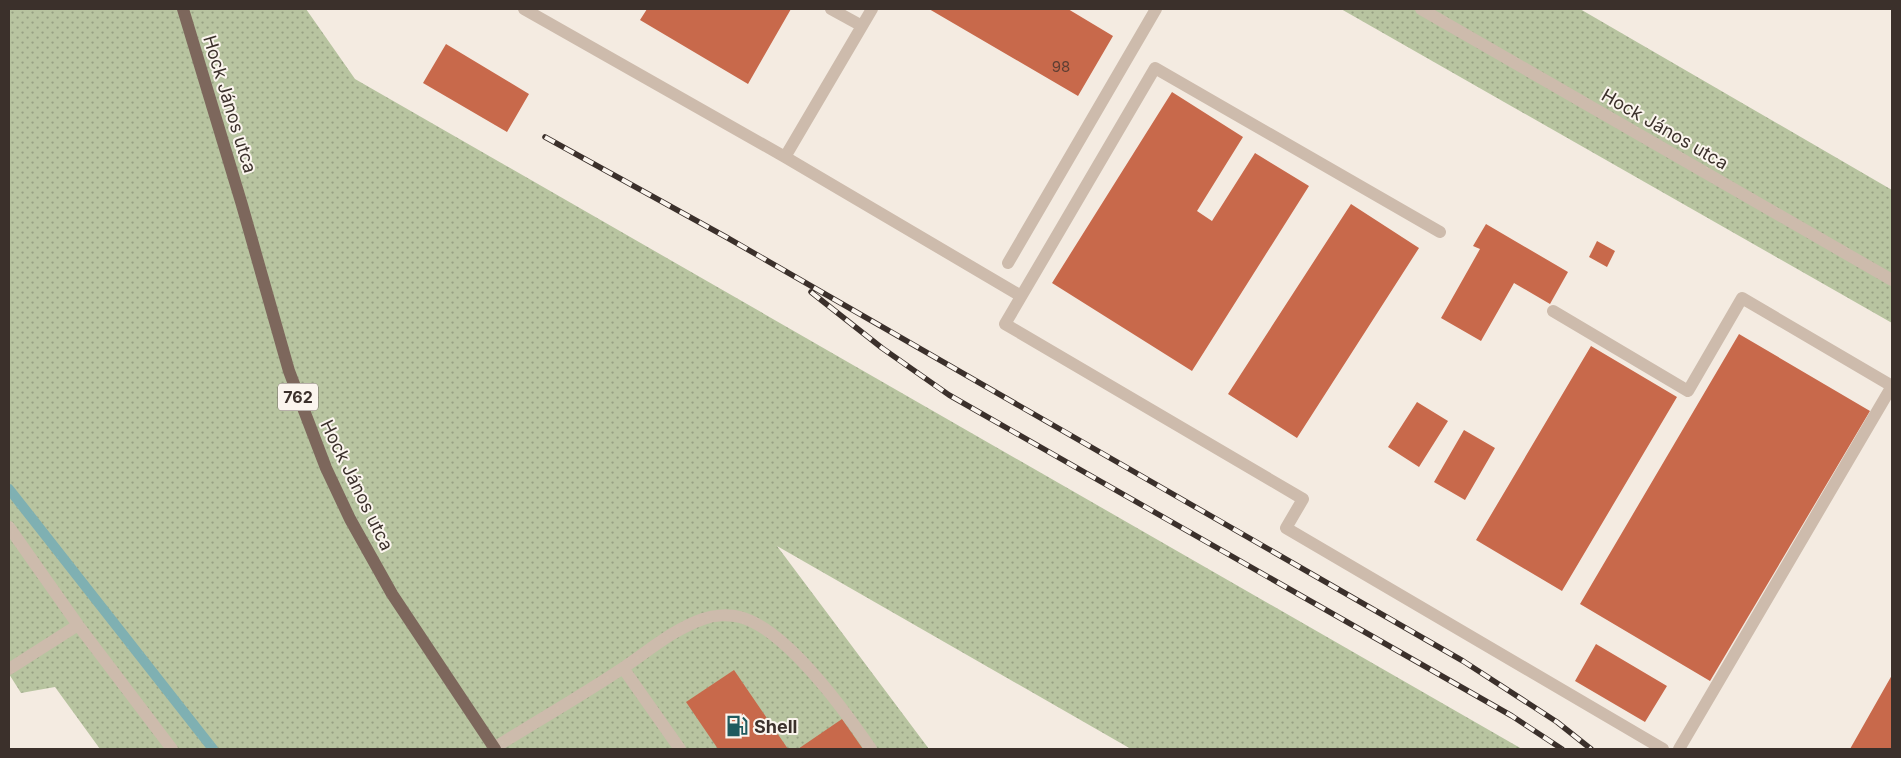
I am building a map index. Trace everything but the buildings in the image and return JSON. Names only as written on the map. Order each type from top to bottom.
[{"type":"main road","name":"Hock János utca","points":[[183,9],[242,205],[289,372],[322,460],[350,519],[392,594],[495,749]]},
{"type":"street","points":[[524,9],[785,157],[1021,296]]},
{"type":"street","points":[[831,9],[862,26]]},
{"type":"street","points":[[785,157],[872,9]]},
{"type":"street","points":[[1008,263],[1156,9]]},
{"type":"street","name":"Hock János utca","points":[[1421,9],[1892,280]]},
{"type":"street","points":[[1440,232],[1155,68],[1005,324],[1304,499],[1286,528],[1663,749]]},
{"type":"street","points":[[1553,311],[1688,391],[1742,298],[1892,386],[1679,749]]},
{"type":"street","points":[[9,527],[78,625],[172,749]]},
{"type":"street","points":[[495,749],[623,668],[670,634],[704,618],[723,615],[742,617],[780,638],[845,710],[871,749]]},
{"type":"street","points":[[9,669],[78,625]]},
{"type":"street","points":[[623,668],[680,749]]},
{"type":"green space","points":[[9,9],[306,9],[355,79],[1522,749],[1131,749],[777,546],[929,749],[100,749],[55,687],[21,693],[9,674]]},
{"type":"green space","points":[[1341,9],[1580,9],[1892,190],[1892,323]]},
{"type":"waterway","points":[[9,489],[213,749]]},
{"type":"railway","points":[[545,137],[726,237],[1463,661],[1557,722],[1591,749]]},
{"type":"railway","points":[[811,292],[882,348],[949,395],[1512,716],[1562,749]]},
{"type":"place","name":"Shell","points":[[737,726]]}]
